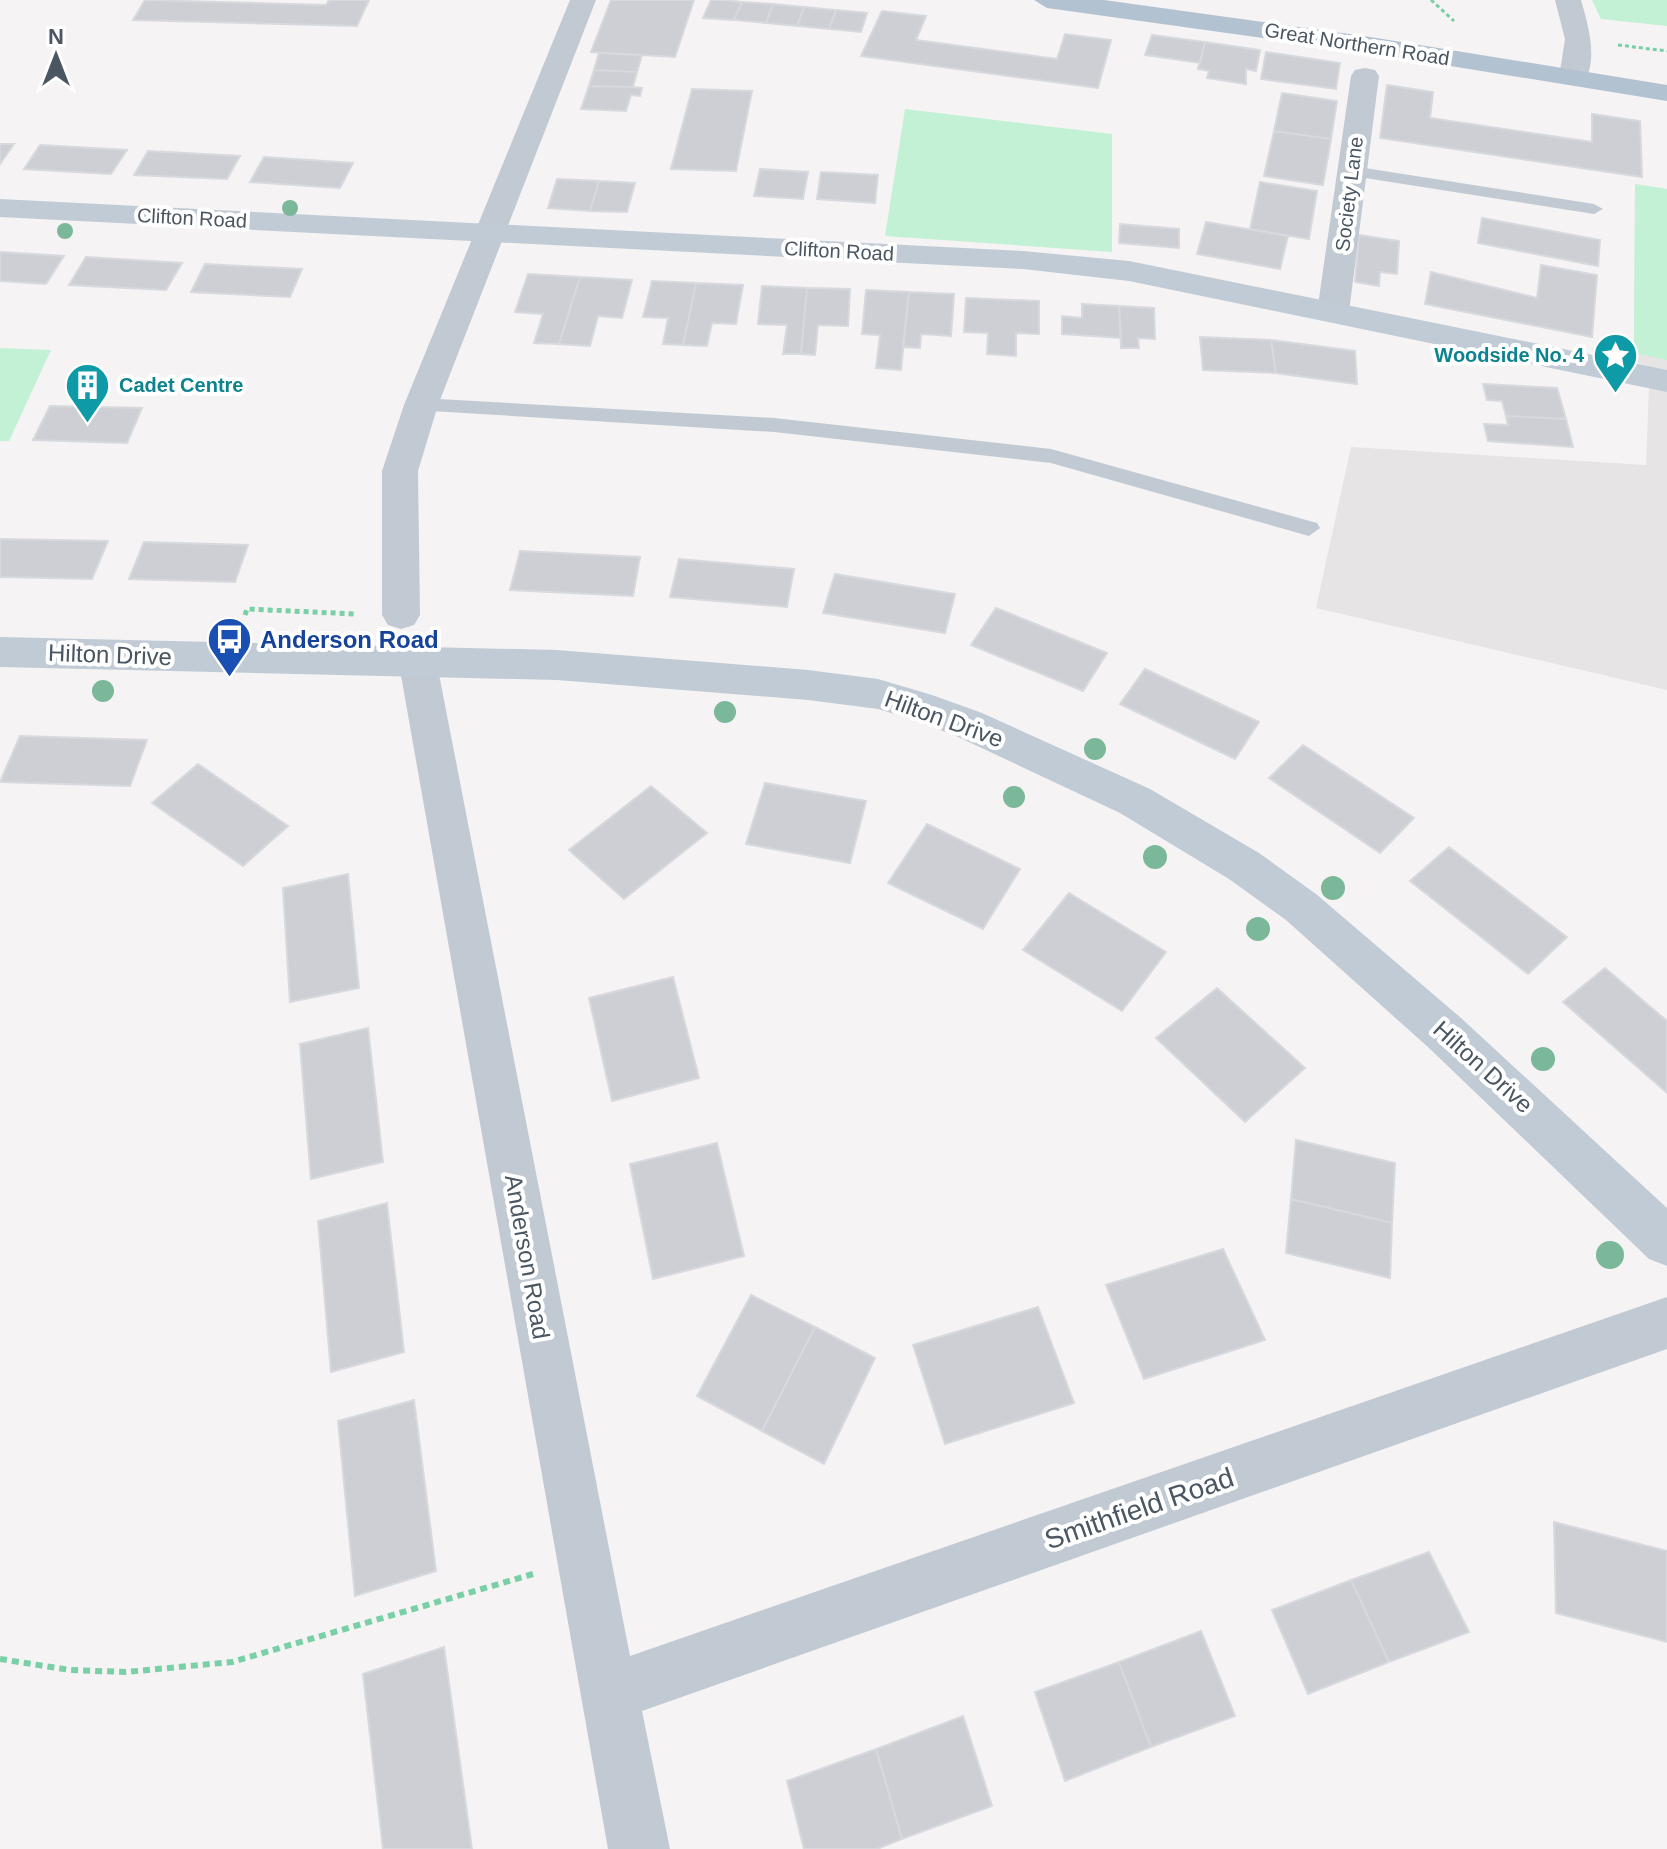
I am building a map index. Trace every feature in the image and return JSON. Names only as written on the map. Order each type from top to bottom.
[{"type":"main road","name":"Great Northern Road","points":[[1047,0],[1375,45],[1575,65],[1653,64]]},
{"type":"main road","name":"Great Northern Road","points":[[1220,0],[1575,65],[1667,93]]},
{"type":"street","points":[[401,615],[400,471],[421,405],[583,0]]},
{"type":"street","points":[[1568,0],[1578,39],[1575,65]]},
{"type":"street","name":"Society Lane","points":[[1333,312],[1365,76]]},
{"type":"street","name":"Clifton Road","points":[[0,208],[1038,262],[1129,271],[1667,381]]},
{"type":"street","name":"Hilton Drive","points":[[0,652],[602,668],[878,694],[968,724],[1071,770],[1194,834],[1301,907],[1522,1102],[1667,1242]]},
{"type":"street","name":"Anderson Road","points":[[418,664],[582,1557],[611,1692],[639,1849]]},
{"type":"street","name":"Smithfield Road","points":[[611,1692],[1667,1323]]},
{"type":"lane","points":[[1352,171],[1594,209]]},
{"type":"lane","points":[[421,405],[774,425],[1051,456],[1309,528]]},
{"type":"path","points":[[1431,0],[1442,9]]},
{"type":"path","points":[[0,1659],[70,1670],[126,1672],[232,1662],[502,1585],[582,1557]]},
{"type":"shaded area","points":[[1635,184],[1667,189],[1667,690],[1316,608],[1351,447],[1646,465],[1649,388],[1634,353]]},
{"type":"green space","points":[[1592,0],[1667,0],[1667,26],[1601,19]]},
{"type":"green space","points":[[905,109],[1112,134],[1112,252],[885,236]]},
{"type":"green space","points":[[1635,184],[1667,189],[1667,360],[1634,353]]},
{"type":"green space","points":[[0,348],[51,350],[9,441],[0,441]]},
{"type":"building","points":[[145,0],[326,5],[329,0],[369,0],[357,26],[133,20]]},
{"type":"building","points":[[611,0],[694,0],[675,57],[591,52]]},
{"type":"building","points":[[711,0],[742,2],[734,20],[703,18]]},
{"type":"building","points":[[742,2],[773,4],[766,23],[734,20]]},
{"type":"building","points":[[773,4],[804,7],[797,26],[766,23]]},
{"type":"building","points":[[804,7],[836,10],[829,29],[797,26]]},
{"type":"building","points":[[836,10],[867,13],[861,32],[829,29]]},
{"type":"building","points":[[882,11],[926,16],[916,40],[1057,59],[1065,34],[1111,40],[1098,88],[861,56]]},
{"type":"building","points":[[1152,35],[1205,42],[1200,63],[1145,55]]},
{"type":"building","points":[[1205,42],[1260,50],[1256,71],[1246,69],[1246,84],[1207,78],[1209,71],[1198,69]]},
{"type":"building","points":[[1266,52],[1340,63],[1336,89],[1261,79]]},
{"type":"building","points":[[599,53],[642,55],[637,72],[594,70]]},
{"type":"building","points":[[594,70],[637,72],[633,87],[589,86]]},
{"type":"building","points":[[1387,85],[1433,92],[1430,118],[1592,142],[1592,114],[1640,121],[1642,177],[1380,138]]},
{"type":"building","points":[[589,86],[642,88],[640,96],[631,95],[626,111],[581,109]]},
{"type":"building","points":[[692,89],[752,91],[736,171],[671,169]]},
{"type":"building","points":[[1282,93],[1337,101],[1331,139],[1274,131]]},
{"type":"building","points":[[1274,131],[1331,139],[1323,185],[1264,176]]},
{"type":"building","points":[[0,144],[14,144],[0,164]]},
{"type":"building","points":[[40,145],[127,150],[111,174],[24,169]]},
{"type":"building","points":[[148,151],[240,156],[227,179],[134,175]]},
{"type":"building","points":[[264,157],[353,163],[340,188],[250,182]]},
{"type":"building","points":[[760,169],[808,172],[803,199],[754,196]]},
{"type":"building","points":[[821,172],[878,175],[875,203],[817,199]]},
{"type":"building","points":[[557,179],[599,181],[590,211],[548,208]]},
{"type":"building","points":[[599,181],[635,183],[627,212],[590,211]]},
{"type":"building","points":[[1260,182],[1317,191],[1309,239],[1250,229]]},
{"type":"building","points":[[1482,218],[1600,240],[1598,266],[1478,243]]},
{"type":"building","points":[[1206,222],[1288,236],[1280,269],[1197,254]]},
{"type":"building","points":[[1120,224],[1179,229],[1179,248],[1119,243]]},
{"type":"building","points":[[1359,235],[1399,241],[1397,274],[1380,272],[1379,286],[1355,282]]},
{"type":"building","points":[[0,252],[64,256],[46,284],[0,281]]},
{"type":"building","points":[[86,257],[182,263],[166,290],[69,285]]},
{"type":"building","points":[[205,264],[302,269],[290,297],[191,292]]},
{"type":"building","points":[[1541,265],[1597,275],[1592,337],[1425,304],[1431,272],[1537,298]]},
{"type":"building","points":[[528,274],[580,277],[559,344],[534,343],[543,314],[515,312]]},
{"type":"building","points":[[580,277],[632,280],[622,318],[598,316],[590,346],[559,344]]},
{"type":"building","points":[[652,281],[696,283],[683,345],[663,344],[668,318],[643,317]]},
{"type":"building","points":[[696,283],[743,285],[736,324],[712,323],[707,346],[683,345]]},
{"type":"building","points":[[762,286],[807,288],[801,354],[783,354],[787,325],[758,324]]},
{"type":"building","points":[[807,288],[850,289],[848,326],[818,325],[815,355],[801,354]]},
{"type":"building","points":[[866,290],[909,292],[901,370],[876,368],[880,335],[862,334]]},
{"type":"building","points":[[909,292],[954,294],[951,336],[921,334],[920,348],[903,347]]},
{"type":"building","points":[[966,298],[1039,301],[1039,334],[1016,333],[1016,356],[987,354],[988,333],[964,332]]},
{"type":"building","points":[[1082,304],[1119,306],[1121,338],[1062,334],[1062,316],[1082,318]]},
{"type":"building","points":[[1119,306],[1154,308],[1155,339],[1138,338],[1139,348],[1121,348]]},
{"type":"building","points":[[1200,337],[1271,340],[1276,373],[1203,370]]},
{"type":"building","points":[[1271,340],[1355,351],[1357,384],[1276,373]]},
{"type":"building","points":[[1483,384],[1557,388],[1566,419],[1506,416],[1502,401],[1487,400]]},
{"type":"building","name":"Cadet Centre","points":[[50,406],[142,408],[127,443],[33,440]]},
{"type":"building","points":[[1506,416],[1566,419],[1573,447],[1488,441],[1484,424],[1508,425]]},
{"type":"building","points":[[0,539],[108,541],[92,579],[0,577]]},
{"type":"building","points":[[144,542],[248,545],[235,582],[129,579]]},
{"type":"building","points":[[520,551],[640,557],[633,596],[510,590]]},
{"type":"building","points":[[679,559],[794,569],[787,607],[670,597]]},
{"type":"building","points":[[835,574],[955,594],[945,633],[823,613]]},
{"type":"building","points":[[996,608],[1107,653],[1083,691],[971,645]]},
{"type":"building","points":[[1145,669],[1259,722],[1235,759],[1120,704]]},
{"type":"building","points":[[20,736],[147,740],[130,786],[0,782]]},
{"type":"building","points":[[1303,745],[1414,818],[1380,853],[1269,778]]},
{"type":"building","points":[[198,764],[288,826],[243,866],[152,803]]},
{"type":"building","points":[[765,783],[866,801],[850,863],[746,844]]},
{"type":"building","points":[[651,786],[707,833],[624,899],[569,850]]},
{"type":"building","points":[[927,824],[1020,869],[983,929],[888,883]]},
{"type":"building","points":[[1449,847],[1567,937],[1528,974],[1410,881]]},
{"type":"building","points":[[348,874],[359,988],[290,1002],[283,888]]},
{"type":"building","points":[[1069,893],[1166,952],[1122,1011],[1023,950]]},
{"type":"building","points":[[1605,968],[1667,1021],[1667,1093],[1563,1002]]},
{"type":"building","points":[[673,977],[699,1078],[612,1101],[589,998]]},
{"type":"building","points":[[1217,988],[1305,1068],[1245,1122],[1156,1038]]},
{"type":"building","points":[[368,1028],[383,1162],[311,1179],[300,1044]]},
{"type":"building","points":[[1296,1140],[1395,1163],[1392,1223],[1291,1199]]},
{"type":"building","points":[[717,1143],[744,1256],[653,1279],[630,1164]]},
{"type":"building","points":[[1291,1199],[1392,1223],[1390,1278],[1286,1253]]},
{"type":"building","points":[[387,1203],[404,1352],[331,1372],[318,1221]]},
{"type":"building","points":[[1223,1249],[1265,1340],[1144,1379],[1106,1285]]},
{"type":"building","points":[[751,1295],[815,1327],[762,1431],[697,1396]]},
{"type":"building","points":[[1038,1307],[1074,1403],[945,1444],[913,1345]]},
{"type":"building","points":[[815,1327],[875,1358],[824,1464],[762,1431]]},
{"type":"building","points":[[414,1400],[436,1571],[355,1596],[338,1421]]},
{"type":"building","points":[[1554,1522],[1667,1551],[1667,1642],[1556,1613]]},
{"type":"building","points":[[1429,1552],[1469,1632],[1389,1662],[1351,1580]]},
{"type":"building","points":[[1351,1580],[1389,1662],[1308,1694],[1272,1610]]},
{"type":"building","points":[[1201,1631],[1235,1716],[1151,1747],[1119,1662]]},
{"type":"building","points":[[444,1647],[472,1849],[383,1849],[363,1674]]},
{"type":"building","points":[[1119,1662],[1151,1747],[1065,1781],[1035,1692]]},
{"type":"building","points":[[963,1716],[992,1806],[902,1839],[876,1749]]},
{"type":"building","points":[[876,1749],[902,1839],[877,1849],[804,1849],[787,1781]]},
{"type":"place","name":"Woodside No. 4","points":[[1615,394]]},
{"type":"place","name":"Cadet Centre","points":[[88,424]]},
{"type":"place","name":"Anderson Road","points":[[229,679]]}]
